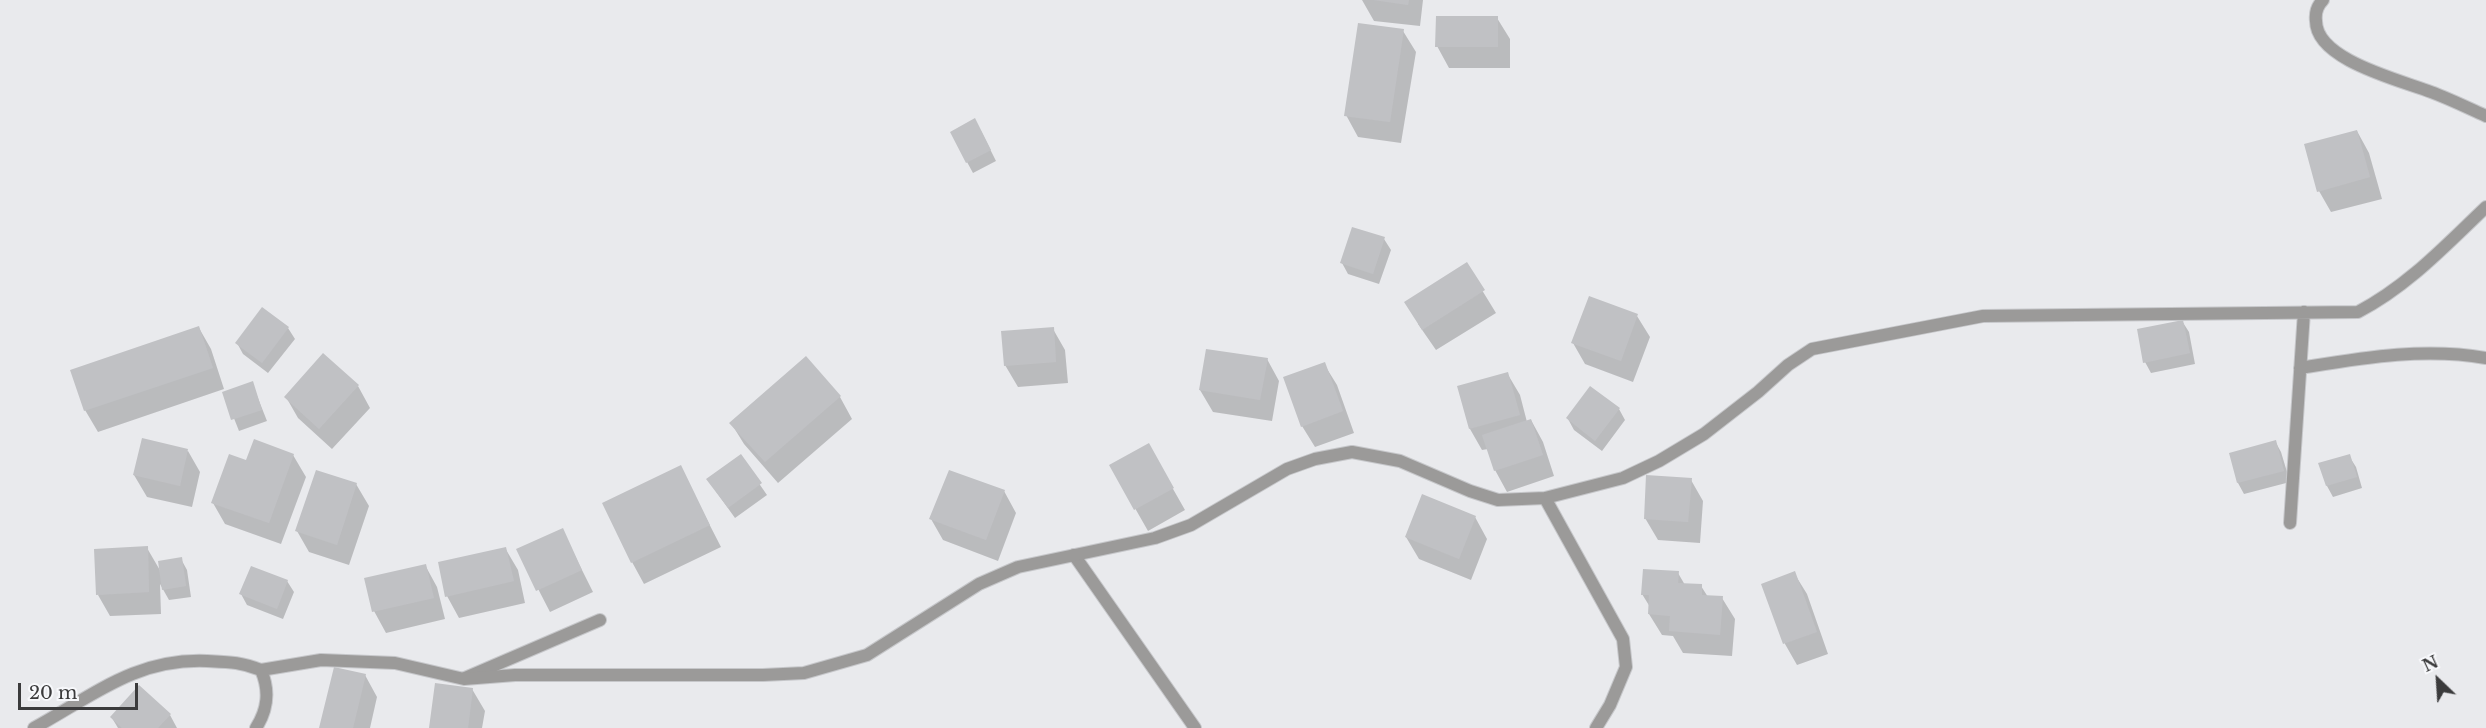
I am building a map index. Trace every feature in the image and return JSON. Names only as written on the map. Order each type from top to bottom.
[{"type":"street","points":[[2323,0],[2316,14],[2316,26],[2319,38],[2335,52],[2355,63],[2438,94],[2486,116]]},
{"type":"street","points":[[34,728],[126,675],[156,664],[183,660],[241,662],[261,670],[321,660],[371,661],[394,663],[464,679],[515,675],[804,673],[867,655],[979,584],[1018,567],[1155,538],[1191,525],[1287,469],[1315,459],[1352,453],[1400,461],[1470,491],[1498,500],[1545,498],[1623,478],[1659,461],[1704,434],[1758,392],[1788,364],[1812,349],[1983,316],[2358,312],[2382,299],[2406,281],[2486,207]]},
{"type":"street","points":[[2290,523],[2304,312]]},
{"type":"street","points":[[2300,368],[2396,353],[2465,354],[2486,358]]},
{"type":"street","points":[[1545,498],[1623,639],[1626,667],[1610,705],[1596,728]]},
{"type":"street","points":[[1074,555],[1195,728]]},
{"type":"street","points":[[464,679],[600,620]]},
{"type":"street","points":[[256,728],[267,705],[268,686],[261,670]]},
{"type":"building","points":[[1374,0],[1409,0],[1408,5]]},
{"type":"building","points":[[1436,16],[1498,16],[1498,47],[1435,47]]},
{"type":"building","points":[[1358,23],[1404,29],[1390,122],[1344,116]]},
{"type":"building","points":[[975,118],[991,150],[966,163],[950,132]]},
{"type":"building","points":[[2357,130],[2370,177],[2317,192],[2304,144]]},
{"type":"building","points":[[1352,227],[1385,237],[1373,274],[1340,263]]},
{"type":"building","points":[[1467,262],[1485,290],[1422,330],[1404,302]]},
{"type":"building","points":[[1589,296],[1638,314],[1621,361],[1571,343]]},
{"type":"building","points":[[262,307],[289,327],[262,363],[235,343]]},
{"type":"building","points":[[2183,320],[2190,353],[2143,363],[2137,329]]},
{"type":"building","points":[[199,326],[213,368],[84,411],[70,370]]},
{"type":"building","points":[[1054,327],[1056,362],[1004,366],[1001,331]]},
{"type":"building","points":[[1206,349],[1268,358],[1260,400],[1199,390]]},
{"type":"building","points":[[323,353],[359,385],[319,429],[284,397]]},
{"type":"building","points":[[806,356],[841,396],[765,462],[729,423]]},
{"type":"building","points":[[1325,362],[1343,411],[1301,427],[1283,377]]},
{"type":"building","points":[[1508,372],[1520,415],[1469,429],[1457,386]]},
{"type":"building","points":[[253,381],[262,410],[231,420],[222,392]]},
{"type":"building","points":[[1590,386],[1620,408],[1595,441],[1566,418]]},
{"type":"building","points":[[1531,419],[1543,455],[1494,471],[1482,435]]},
{"type":"building","points":[[142,438],[188,449],[180,486],[133,475]]},
{"type":"building","points":[[254,439],[294,454],[269,523],[211,503],[229,454],[246,460]]},
{"type":"building","points":[[2276,440],[2284,471],[2237,483],[2229,453]]},
{"type":"building","points":[[1149,443],[1174,488],[1134,510],[1109,465]]},
{"type":"building","points":[[741,454],[762,483],[728,508],[706,479]]},
{"type":"building","points":[[2350,454],[2357,477],[2326,486],[2318,463]]},
{"type":"building","points":[[681,465],[710,525],[631,563],[602,503]]},
{"type":"building","points":[[316,470],[357,483],[337,545],[295,531]]},
{"type":"building","points":[[949,470],[1005,490],[986,540],[929,519]]},
{"type":"building","points":[[1646,475],[1692,478],[1688,522],[1644,519]]},
{"type":"building","points":[[1422,494],[1476,516],[1459,559],[1405,537]]},
{"type":"building","points":[[563,528],[582,570],[536,591],[516,549]]},
{"type":"building","points":[[148,546],[149,592],[96,595],[94,549]]},
{"type":"building","points":[[506,547],[514,581],[445,597],[438,562]]},
{"type":"building","points":[[182,557],[186,586],[162,590],[158,561]]},
{"type":"building","points":[[426,564],[434,598],[372,612],[364,578]]},
{"type":"building","points":[[251,566],[288,580],[277,609],[239,594]]},
{"type":"building","points":[[1643,569],[1679,571],[1678,583],[1702,584],[1702,595],[1723,596],[1720,635],[1669,631],[1670,616],[1648,614],[1649,595],[1641,595]]},
{"type":"building","points":[[1795,571],[1817,632],[1783,644],[1761,584]]},
{"type":"building","points":[[334,667],[366,674],[353,728],[319,728]]},
{"type":"building","points":[[435,683],[473,688],[468,728],[429,728]]},
{"type":"building","points":[[139,685],[171,714],[158,728],[122,728],[110,717]]}]
